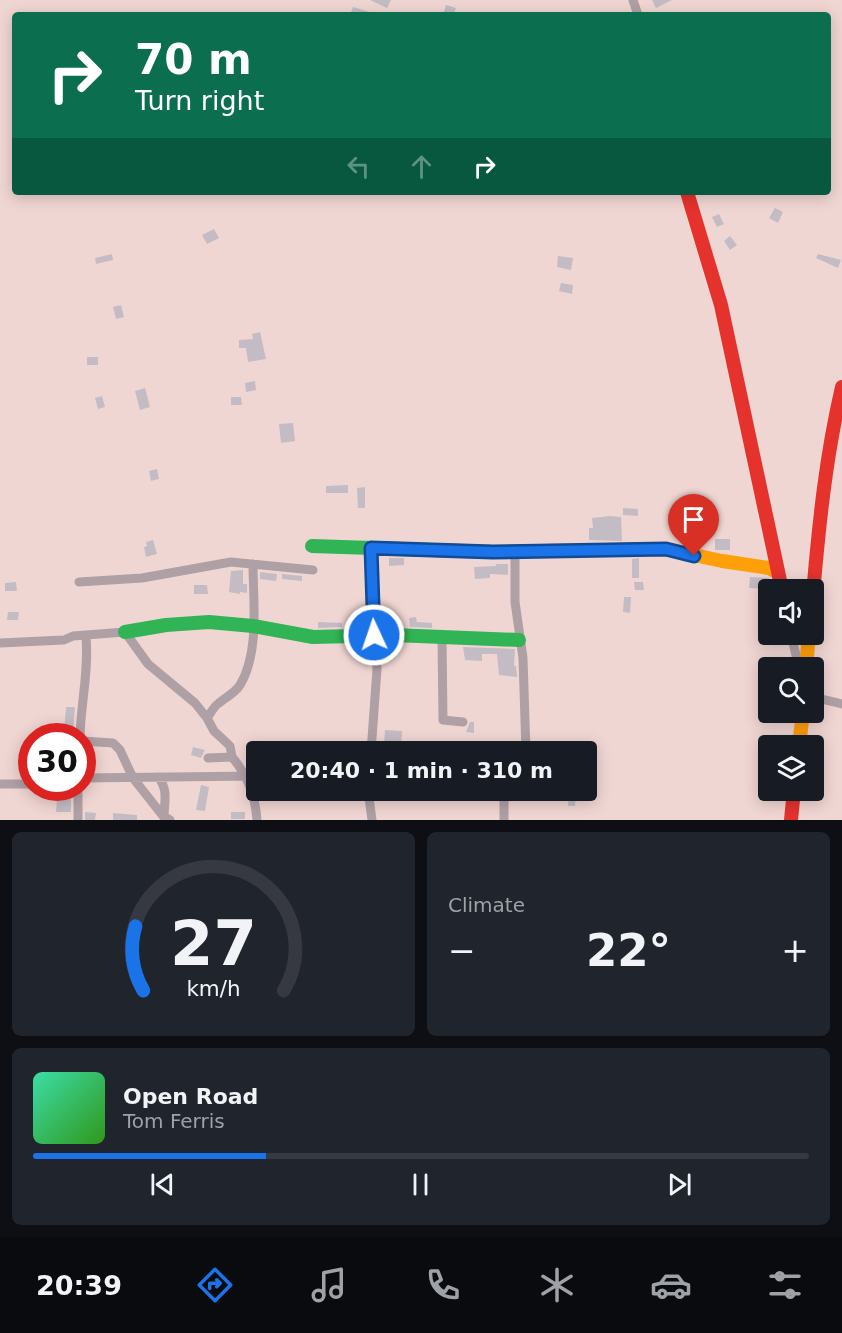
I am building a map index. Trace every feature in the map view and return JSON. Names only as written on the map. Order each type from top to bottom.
[{"type":"street","points":[[688,195],[721,305],[779,579]]},
{"type":"street","points":[[814,579],[825,474],[842,387]]},
{"type":"street","points":[[312,546],[515,552],[666,549],[769,568],[778,573]]},
{"type":"street","points":[[371,548],[377,669],[372,741]]},
{"type":"street","points":[[515,552],[515,602],[523,658],[526,741]]},
{"type":"street","points":[[79,582],[142,578],[231,562],[313,570]]},
{"type":"street","points":[[207,717],[217,704],[240,686],[250,661],[253,626],[253,564]]},
{"type":"street","points":[[0,643],[64,640],[73,636],[86,637],[166,625],[209,622],[253,626],[313,637],[374,635],[519,640]]},
{"type":"street","points":[[125,632],[148,664],[195,703],[207,717],[214,731],[230,746],[232,757],[246,771]]},
{"type":"street","points":[[81,723],[88,661],[86,637]]},
{"type":"street","points":[[442,637],[443,720],[463,722]]},
{"type":"street","points":[[824,700],[842,704]]},
{"type":"street","points":[[96,742],[113,743],[120,750],[133,778],[166,819]]},
{"type":"street","points":[[208,758],[232,757]]},
{"type":"street","points":[[158,777],[166,790],[166,819]]},
{"type":"street","points":[[96,778],[246,777]]},
{"type":"street","points":[[0,784],[18,784]]},
{"type":"street","points":[[78,801],[78,820]]},
{"type":"street","points":[[255,801],[257,820]]},
{"type":"street","points":[[369,801],[372,820]]},
{"type":"street","points":[[504,801],[504,820]]},
{"type":"street","points":[[791,820],[793,801]]},
{"type":"building","points":[[370,0],[391,0],[387,8]]},
{"type":"building","points":[[652,0],[672,0],[656,8]]},
{"type":"building","points":[[446,5],[456,8],[454,12],[444,12]]},
{"type":"building","points":[[353,7],[370,12],[351,12]]},
{"type":"building","points":[[775,208],[783,212],[778,223],[769,218]]},
{"type":"building","points":[[719,214],[724,224],[717,227],[712,217]]},
{"type":"building","points":[[214,229],[219,238],[207,244],[202,235]]},
{"type":"building","points":[[730,236],[737,245],[730,250],[724,241]]},
{"type":"building","points":[[112,254],[113,260],[96,264],[95,258]]},
{"type":"building","points":[[818,254],[841,260],[838,268],[816,258]]},
{"type":"building","points":[[558,256],[573,258],[571,270],[557,267]]},
{"type":"building","points":[[561,283],[573,285],[572,294],[559,291]]},
{"type":"building","points":[[121,305],[124,317],[116,319],[113,307]]},
{"type":"building","points":[[260,332],[266,359],[248,362],[246,348],[239,348],[239,340],[253,339],[252,334]]},
{"type":"building","points":[[87,357],[98,357],[98,365],[87,365]]},
{"type":"building","points":[[255,381],[256,390],[246,392],[245,383]]},
{"type":"building","points":[[145,388],[150,407],[140,410],[135,391]]},
{"type":"building","points":[[102,396],[105,407],[98,409],[95,398]]},
{"type":"building","points":[[231,397],[241,397],[242,405],[231,405]]},
{"type":"building","points":[[293,423],[295,441],[281,443],[279,424]]},
{"type":"building","points":[[157,469],[159,479],[151,481],[149,471]]},
{"type":"building","points":[[348,485],[348,493],[326,493],[326,486]]},
{"type":"building","points":[[365,487],[365,508],[358,508],[357,488]]},
{"type":"building","points":[[623,508],[638,509],[638,516],[623,515]]},
{"type":"building","points":[[621,517],[622,541],[589,540],[589,528],[593,528],[592,518]]},
{"type":"building","points":[[715,539],[730,539],[730,550],[715,550]]},
{"type":"building","points":[[153,540],[157,554],[146,557],[144,547],[147,546],[146,542]]},
{"type":"building","points":[[389,558],[404,558],[404,565],[389,566]]},
{"type":"building","points":[[639,558],[639,578],[632,578],[632,559]]},
{"type":"building","points":[[496,564],[508,564],[508,575],[490,574],[490,578],[475,579],[474,567],[496,566]]},
{"type":"building","points":[[243,570],[243,584],[247,584],[247,593],[229,592],[231,571]]},
{"type":"building","points":[[260,572],[277,574],[276,581],[260,579]]},
{"type":"building","points":[[282,574],[302,576],[302,581],[282,579]]},
{"type":"building","points":[[750,577],[769,578],[758,579],[758,588],[749,588]]},
{"type":"building","points":[[16,582],[17,591],[5,591],[5,583]]},
{"type":"building","points":[[634,582],[643,582],[644,590],[635,590]]},
{"type":"building","points":[[194,585],[207,585],[208,594],[194,594]]},
{"type":"building","points":[[624,597],[631,597],[630,613],[623,612]]},
{"type":"building","points":[[8,612],[19,612],[18,620],[7,620]]},
{"type":"building","points":[[416,617],[417,622],[432,623],[432,628],[410,627],[409,618]]},
{"type":"building","points":[[318,622],[342,623],[342,627],[318,628]]},
{"type":"building","points":[[349,645],[365,645],[365,654],[349,654]]},
{"type":"building","points":[[463,647],[515,649],[514,666],[516,666],[517,677],[499,675],[497,654],[482,654],[482,661],[465,660]]},
{"type":"building","points":[[66,707],[75,707],[74,723],[65,723]]},
{"type":"building","points":[[470,722],[474,722],[474,733],[466,732]]},
{"type":"building","points":[[385,730],[402,731],[401,741],[384,741]]},
{"type":"building","points":[[193,747],[205,750],[201,758],[191,755]]},
{"type":"building","points":[[201,785],[209,787],[205,811],[196,810]]},
{"type":"building","points":[[57,801],[71,801],[71,812],[56,812]]},
{"type":"building","points":[[568,801],[575,801],[575,806],[568,806]]},
{"type":"building","points":[[85,812],[96,813],[95,820],[85,820]]},
{"type":"building","points":[[231,812],[245,812],[245,819],[231,819]]},
{"type":"building","points":[[113,813],[137,815],[137,820],[113,820]]},
{"type":"traffic: fast","points":[[312,546],[493,552],[544,551]]},
{"type":"traffic: fast","points":[[125,632],[166,625],[209,622],[253,626],[313,637],[393,635],[519,640]]},
{"type":"traffic: slow","points":[[544,551],[666,549],[769,568],[778,573]]},
{"type":"traffic: slow","points":[[807,657],[808,645]]},
{"type":"traffic: slow","points":[[800,735],[802,723]]},
{"type":"traffic: jam","points":[[688,195],[721,305],[780,579]]},
{"type":"traffic: jam","points":[[814,579],[824,490],[842,387]]},
{"type":"traffic: jam","points":[[791,820],[793,801]]},
{"type":"route","points":[[374,635],[371,548],[493,552],[666,549],[694,556]]}]
